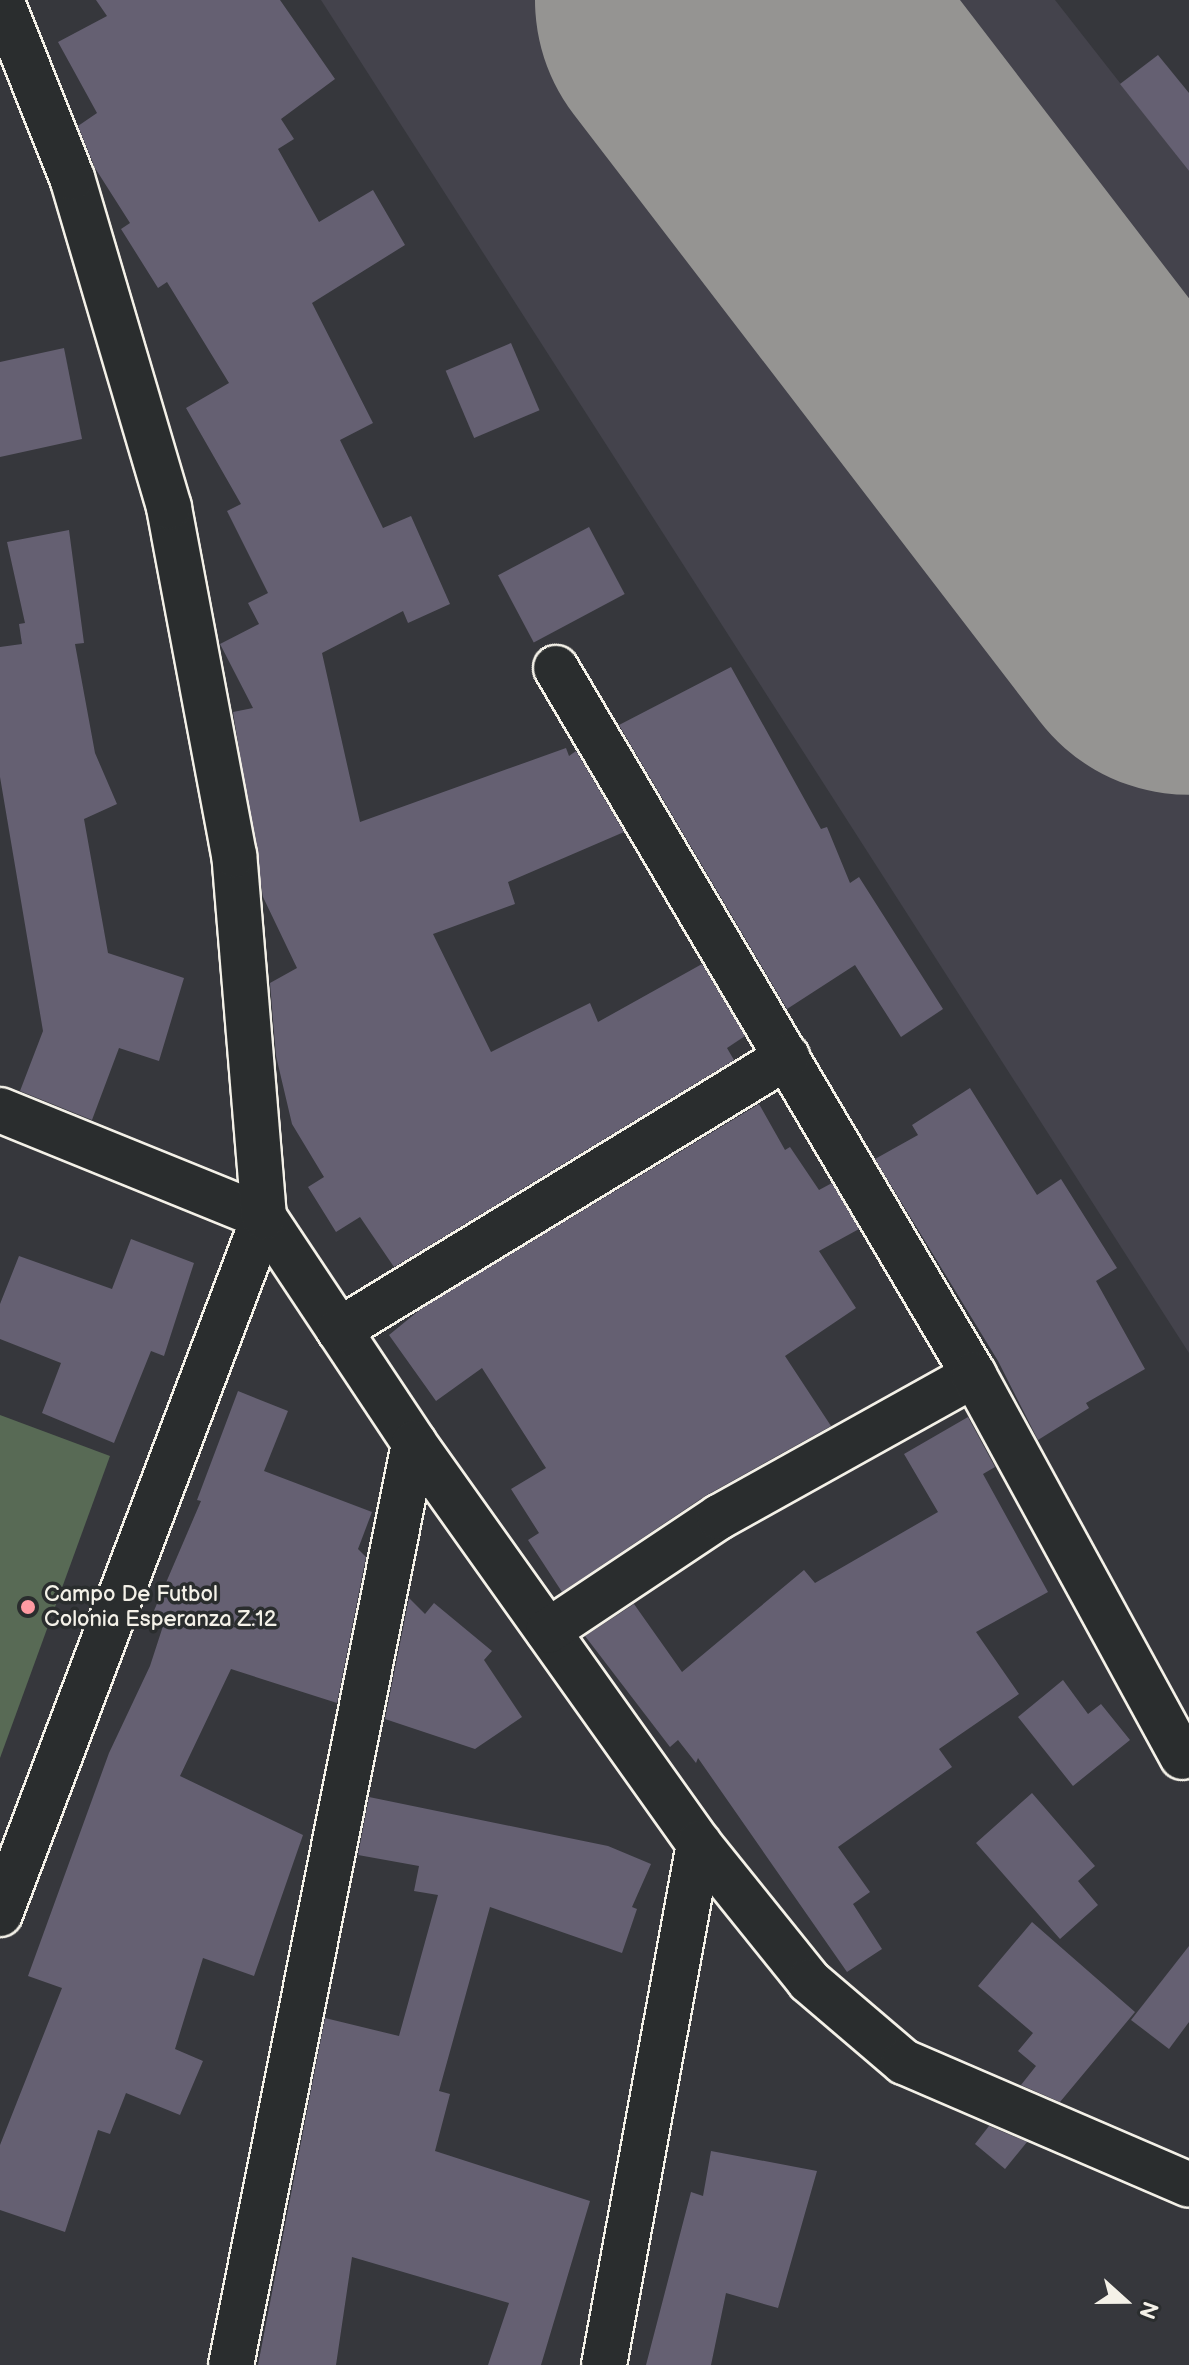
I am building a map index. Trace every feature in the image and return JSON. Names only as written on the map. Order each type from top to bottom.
[{"type":"street","points":[[0,1914],[264,1217],[234,855],[169,507],[72,178],[1,0]]},
{"type":"street","points":[[556,668],[974,1375],[1182,1757]]},
{"type":"street","points":[[339,1330],[787,1057]]},
{"type":"street","points":[[0,1110],[264,1217],[414,1443],[699,1844],[809,1981],[904,2062],[1189,2185]]},
{"type":"street","points":[[548,1631],[719,1517],[974,1375]]},
{"type":"street","points":[[231,2365],[414,1443]]},
{"type":"street","points":[[604,2365],[699,1844]]},
{"type":"shaded area","points":[[321,0],[1055,0],[1189,171],[1189,1353]]},
{"type":"green space","name":"Campo De Futbol Colonia Esperanza Z.12","points":[[0,1415],[110,1456],[0,1758]]},
{"type":"building","points":[[96,0],[280,0],[335,79],[281,119],[294,139],[278,149],[319,222],[373,190],[405,245],[312,303],[373,423],[340,440],[383,528],[411,516],[450,604],[408,623],[403,611],[322,653],[360,822],[566,748],[569,756],[576,751],[624,832],[508,882],[515,904],[433,934],[491,1052],[590,1003],[598,1022],[702,964],[745,1036],[727,1048],[734,1060],[394,1267],[360,1217],[336,1232],[308,1187],[324,1177],[292,1124],[276,1056],[270,983],[297,968],[263,897],[233,712],[253,708],[220,644],[259,624],[248,603],[268,593],[227,511],[241,504],[186,408],[229,383],[167,282],[158,288],[121,229],[130,223],[95,168],[78,126],[97,113],[58,42],[107,16]]},
{"type":"building","points":[[1158,55],[1189,93],[1189,171],[1120,84]]},
{"type":"building","points":[[511,343],[540,410],[474,438],[446,371]]},
{"type":"building","points":[[64,348],[82,439],[0,457],[0,362]]},
{"type":"building","points":[[589,527],[625,594],[534,642],[498,575]]},
{"type":"building","points":[[69,530],[84,643],[75,644],[95,753],[117,804],[84,819],[108,953],[184,978],[159,1061],[119,1048],[92,1120],[20,1091],[43,1031],[0,777],[0,647],[22,644],[19,624],[25,623],[7,542]]},
{"type":"building","points":[[731,667],[821,829],[827,827],[850,883],[859,877],[943,1009],[901,1037],[855,965],[787,1009],[619,725]]},
{"type":"building","points":[[970,1088],[1037,1195],[1061,1179],[1117,1268],[1096,1281],[1145,1369],[1086,1403],[1089,1408],[1038,1440],[998,1361],[875,1159],[918,1135],[912,1125]]},
{"type":"building","points":[[759,1104],[785,1150],[790,1147],[819,1190],[832,1183],[859,1229],[819,1251],[856,1308],[785,1356],[831,1426],[705,1496],[562,1592],[528,1540],[539,1533],[511,1489],[546,1468],[482,1368],[436,1401],[389,1335],[422,1308]]},
{"type":"building","points":[[131,1239],[194,1263],[164,1356],[151,1351],[114,1443],[42,1413],[61,1363],[0,1339],[0,1304],[19,1256],[112,1289]]},
{"type":"building","points":[[238,1391],[288,1411],[264,1471],[372,1512],[358,1549],[366,1557],[337,1703],[231,1669],[180,1776],[303,1835],[254,1976],[203,1958],[175,2049],[203,2061],[180,2115],[126,2093],[110,2134],[98,2130],[65,2232],[0,2210],[0,2145],[62,1988],[28,1976],[109,1753],[150,1666],[163,1626],[150,1620],[201,1501],[197,1500]]},
{"type":"building","points":[[968,1417],[995,1467],[983,1474],[1048,1592],[976,1632],[1019,1694],[939,1749],[952,1767],[838,1847],[870,1892],[853,1904],[882,1949],[847,1972],[698,1758],[696,1763],[678,1740],[670,1747],[585,1636],[634,1604],[682,1672],[804,1570],[815,1583],[938,1512],[904,1454]]},
{"type":"building","points":[[409,1598],[425,1614],[434,1603],[492,1651],[484,1660],[522,1717],[475,1749],[385,1719]]},
{"type":"building","points":[[1063,1680],[1088,1714],[1101,1704],[1130,1740],[1073,1786],[1018,1717]]},
{"type":"building","points":[[1032,1793],[1095,1866],[1078,1881],[1098,1905],[1060,1939],[976,1843]]},
{"type":"building","points":[[369,1797],[608,1846],[651,1864],[632,1907],[637,1909],[622,1953],[490,1907],[439,2091],[450,2094],[435,2151],[590,2201],[541,2365],[488,2365],[509,2303],[352,2257],[336,2365],[258,2365],[325,2018],[399,2036],[438,1895],[414,1891],[419,1866],[358,1855]]},
{"type":"building","points":[[1032,1922],[1135,2012],[1060,2102],[1021,2085],[1036,2066],[1018,2051],[1033,2033],[978,1986]]},
{"type":"building","points":[[1189,1946],[1189,2022],[1169,2049],[1131,2020]]},
{"type":"building","points":[[989,2126],[1027,2142],[1005,2169],[975,2144]]},
{"type":"building","points":[[711,2151],[817,2171],[778,2308],[726,2293],[711,2365],[646,2365],[691,2192],[703,2196]]},
{"type":"runway","points":[[723,0],[1189,607]]},
{"type":"place","name":"Campo De Futbol Colonia Esperanza Z.12","points":[[28,1607]]}]
